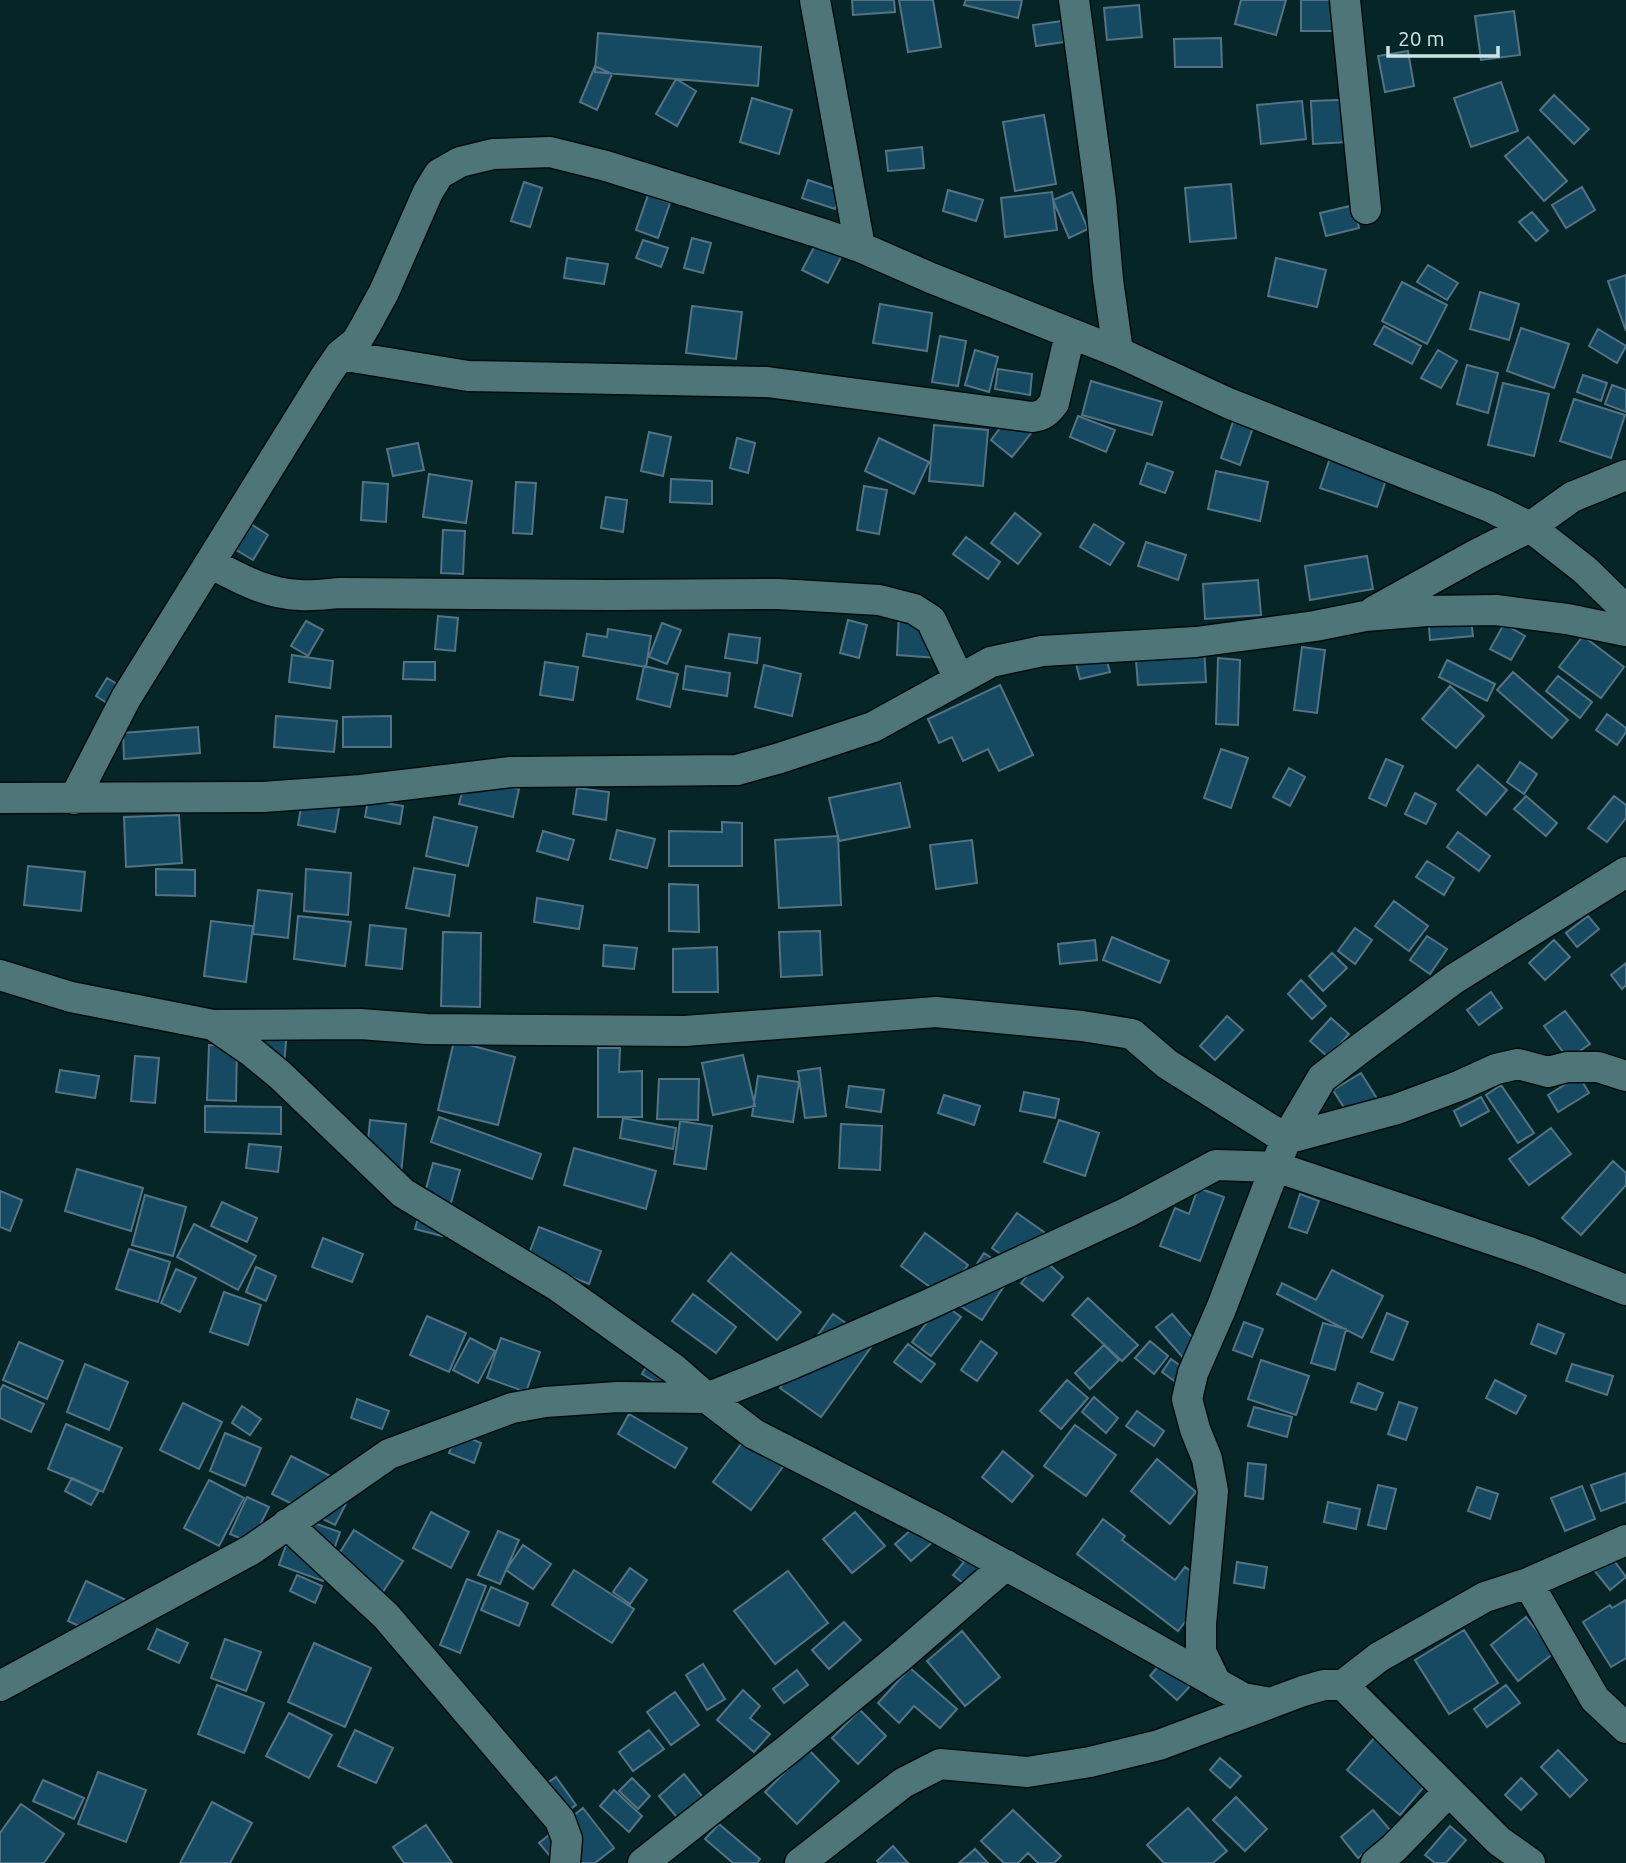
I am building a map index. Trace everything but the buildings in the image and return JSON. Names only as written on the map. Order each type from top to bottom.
[{"type":"street","points":[[815,0],[860,247]]},
{"type":"street","points":[[1074,0],[1118,352]]},
{"type":"street","points":[[1345,0],[1366,209]]},
{"type":"street","points":[[74,799],[126,698],[290,432],[340,355],[355,342],[366,326],[428,192],[439,174],[460,162],[493,154],[550,152],[631,174],[860,247],[1118,352],[1228,403],[1490,507],[1530,527],[1585,570],[1626,610]]},
{"type":"street","points":[[340,355],[468,376],[767,382],[1032,417],[1047,412],[1054,403],[1070,334]]},
{"type":"street","points":[[1365,616],[1530,527],[1572,497],[1626,475]]},
{"type":"street","points":[[210,563],[254,586],[303,596],[340,593],[778,594],[879,600],[914,609],[931,620],[960,679]]},
{"type":"street","points":[[0,798],[263,797],[360,790],[511,772],[737,769],[780,758],[873,727],[991,662],[1042,651],[1196,642],[1365,616],[1427,611],[1496,610],[1567,619],[1626,631]]},
{"type":"street","points":[[1216,1683],[1201,1652],[1200,1624],[1213,1491],[1208,1459],[1195,1429],[1188,1399],[1193,1373],[1221,1309],[1286,1139],[1322,1078],[1454,979],[1626,872]]},
{"type":"street","points":[[0,975],[71,997],[213,1026],[360,1024],[427,1029],[685,1031],[936,1012],[1082,1026],[1132,1034],[1167,1064],[1286,1139],[1397,1109],[1496,1069],[1518,1064],[1548,1072],[1567,1067],[1598,1067],[1626,1076]]},
{"type":"street","points":[[213,1026],[243,1045],[280,1075],[403,1193],[559,1287],[674,1369],[754,1434],[1006,1565],[1243,1698],[1271,1703]]},
{"type":"street","points":[[0,1686],[251,1550],[389,1454],[512,1408],[545,1402],[618,1397],[707,1398],[925,1306],[1128,1212],[1216,1165],[1276,1167],[1529,1252],[1626,1290]]},
{"type":"street","points":[[287,1524],[386,1616],[560,1820],[567,1839],[565,1863]]},
{"type":"street","points":[[800,1863],[903,1783],[940,1764],[1027,1772],[1090,1762],[1159,1745],[1303,1691],[1324,1685],[1343,1685],[1379,1657],[1485,1597],[1528,1583],[1626,1540]]},
{"type":"street","points":[[643,1863],[901,1656],[1006,1565]]},
{"type":"street","points":[[1528,1583],[1595,1699],[1626,1728]]},
{"type":"street","points":[[1343,1685],[1499,1841],[1530,1863]]},
{"type":"street","points":[[1376,1863],[1449,1791]]}]
